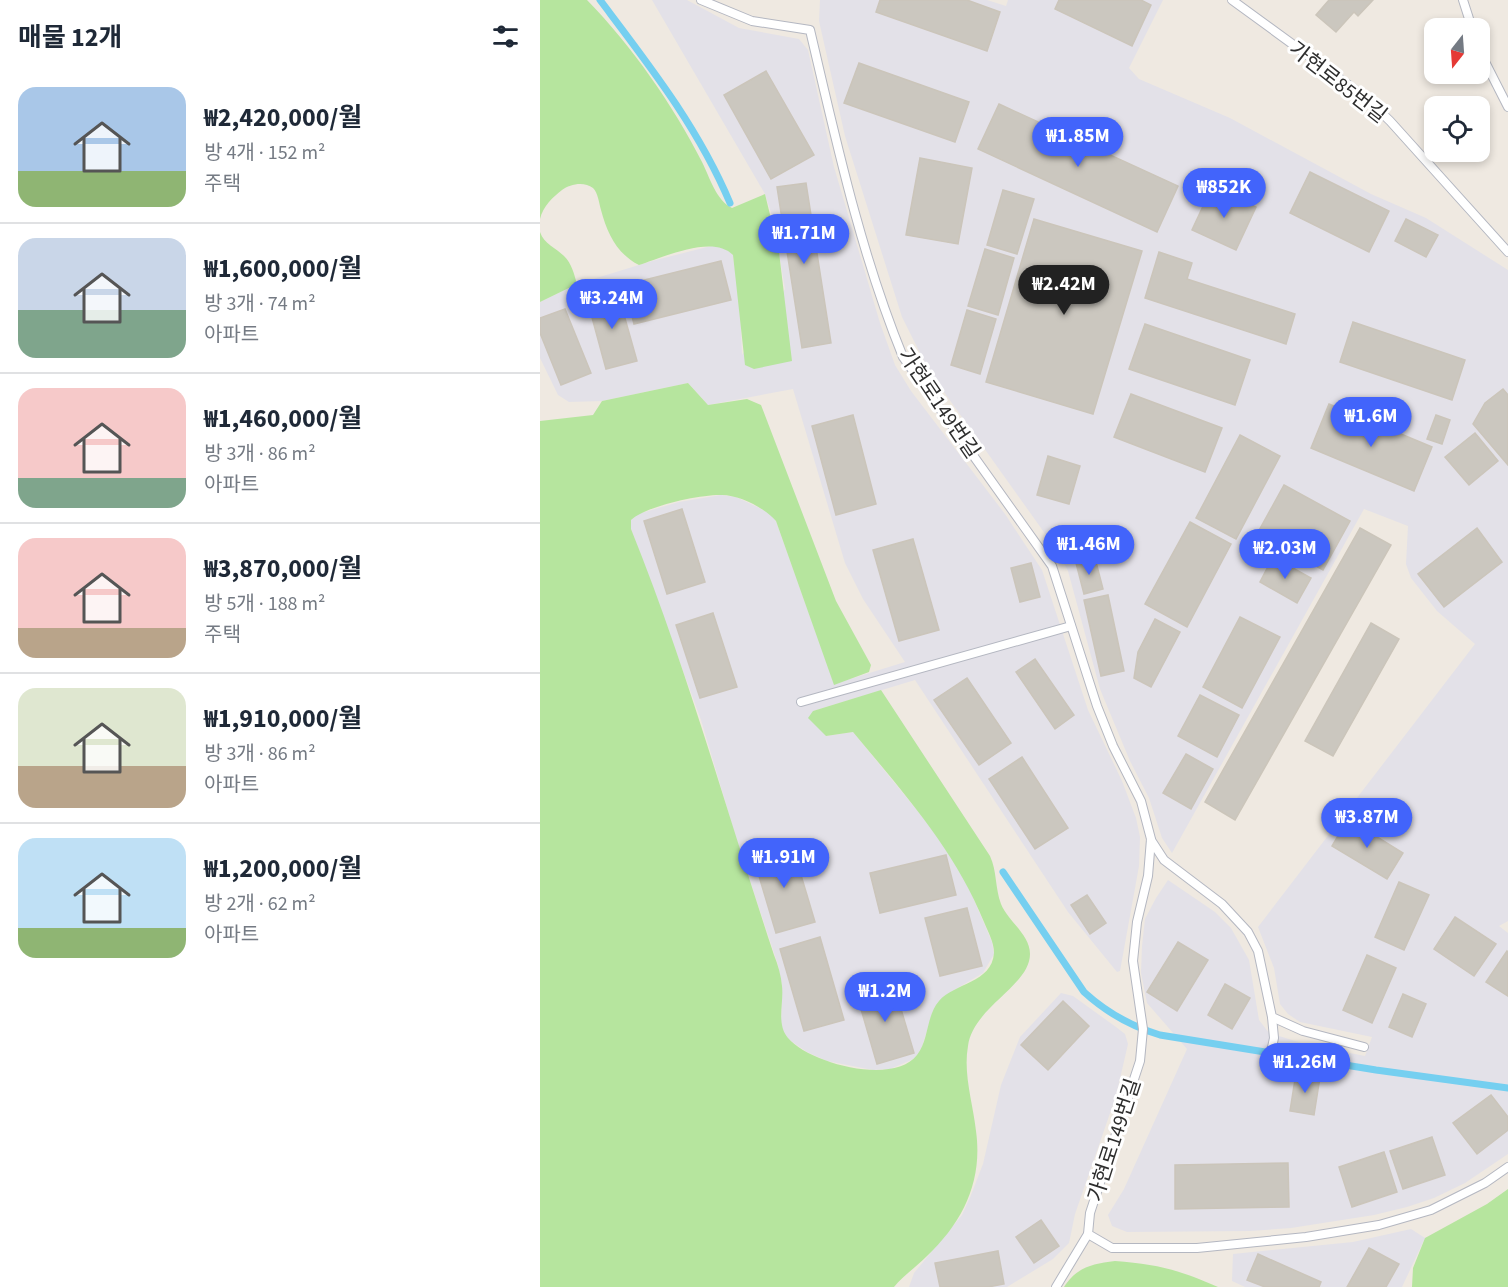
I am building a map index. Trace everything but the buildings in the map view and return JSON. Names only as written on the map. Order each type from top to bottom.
[{"type":"lane","name":"가현로149번길","points":[[700,0],[753,21],[810,30],[846,181],[891,327],[903,357],[1052,566],[1113,746],[1141,801],[1151,839],[1148,876],[1137,922],[1133,961],[1143,1029],[1140,1061],[1090,1213],[1088,1234]]},
{"type":"lane","name":"가현로85번길","points":[[1232,0],[1365,97],[1390,121],[1508,252]]},
{"type":"lane","points":[[1463,0],[1469,18]]},
{"type":"lane","points":[[1490,72],[1508,107]]},
{"type":"lane","points":[[801,702],[1071,626]]},
{"type":"lane","points":[[1151,839],[1164,860],[1222,904],[1248,932],[1258,951],[1272,1017],[1274,1038],[1269,1061]]},
{"type":"lane","points":[[1272,1017],[1303,1031],[1364,1047]]},
{"type":"lane","points":[[1056,1287],[1088,1234],[1112,1248],[1197,1248],[1306,1238],[1379,1225],[1431,1210],[1485,1183],[1508,1167]]},
{"type":"shaded area","points":[[652,0],[687,0],[739,28],[799,39],[808,50],[834,167],[880,323],[895,365],[911,391],[1005,514],[1042,570],[1088,710],[1122,781],[1136,818],[1140,837],[1139,866],[1120,971],[1117,972],[1068,912],[915,680],[813,711],[826,736],[853,732],[934,831],[966,881],[992,942],[994,954],[983,973],[949,993],[933,1011],[922,1047],[916,1058],[890,1069],[873,1070],[827,1061],[807,1052],[788,1039],[781,1027],[782,986],[778,965],[739,848],[701,720],[631,529],[631,520],[638,514],[679,502],[721,495],[736,497],[770,513],[776,521],[834,684],[905,662],[863,599],[845,563],[793,389],[708,405],[688,383],[602,401],[569,402],[558,395],[540,358],[540,302],[577,284],[652,261],[715,245],[726,248],[733,255],[740,306],[742,355],[785,289],[773,219],[765,194]]},
{"type":"shaded area","points":[[820,0],[987,0],[1006,6],[1008,0],[1163,0],[1129,68],[1139,79],[1230,118],[1371,194],[1426,218],[1508,270],[1508,921],[1499,926],[1508,933],[1508,1154],[1465,1183],[1434,1198],[1407,1207],[1374,1215],[1291,1228],[1250,1231],[1127,1232],[1112,1226],[1108,1215],[1124,1189],[1187,1049],[1147,1003],[1141,973],[1142,946],[1145,919],[1156,898],[1168,880],[1215,912],[1231,928],[1249,960],[1259,1020],[1269,1033],[1305,1044],[1365,1056],[1372,1037],[1300,1022],[1288,1014],[1280,1004],[1274,968],[1258,927],[1475,644],[1437,611],[1411,578],[1406,564],[1408,526],[1364,509],[1172,853],[1162,838],[1149,798],[1130,761],[1100,689],[1068,571],[1056,549],[929,371],[902,317],[845,136],[819,21]]},
{"type":"shaded area","points":[[1061,993],[1073,996],[1116,1027],[1125,1034],[1128,1044],[1116,1096],[1075,1214],[1069,1243],[1053,1259],[1007,1287],[909,1287],[914,1273],[962,1215],[971,1195],[983,1164],[1001,1085],[1020,1037]]},
{"type":"shaded area","points":[[1411,1229],[1425,1238],[1402,1287],[1245,1287],[1232,1281],[1233,1254],[1353,1242]]},
{"type":"green space","points":[[540,0],[587,0],[604,18],[636,56],[665,98],[691,141],[714,188],[726,204],[732,208],[765,194],[779,252],[792,361],[754,369],[745,365],[733,255],[724,249],[701,247],[688,249],[639,265],[625,255],[614,242],[606,227],[593,188],[581,184],[562,190],[546,206],[540,219]]},
{"type":"green space","points":[[540,232],[547,243],[567,259],[577,284],[540,302]]},
{"type":"green space","points":[[688,383],[708,405],[747,399],[761,405],[836,601],[871,665],[869,672],[834,685],[776,521],[759,507],[736,497],[713,495],[661,506],[631,520],[631,529],[688,687],[778,966],[782,986],[781,1020],[784,1032],[799,1047],[832,1063],[871,1070],[890,1069],[905,1064],[921,1049],[932,1014],[939,1001],[987,971],[994,953],[991,937],[972,896],[958,870],[926,822],[853,732],[826,736],[808,718],[813,711],[881,690],[990,856],[1001,904],[1023,934],[1029,947],[1028,966],[1012,987],[980,1020],[972,1032],[968,1046],[968,1078],[977,1149],[973,1184],[968,1200],[940,1243],[894,1287],[540,1287],[540,421],[593,415],[602,401]]},
{"type":"green space","points":[[1508,1189],[1508,1287],[1412,1287],[1413,1268],[1425,1238],[1487,1204]]},
{"type":"green space","points":[[1115,1261],[1168,1269],[1218,1287],[1064,1287],[1080,1271]]},
{"type":"waterway","points":[[600,0],[688,123],[730,203]]},
{"type":"waterway","points":[[1003,872],[1084,992],[1119,1018],[1139,1027],[1160,1035],[1376,1070],[1508,1088]]}]
